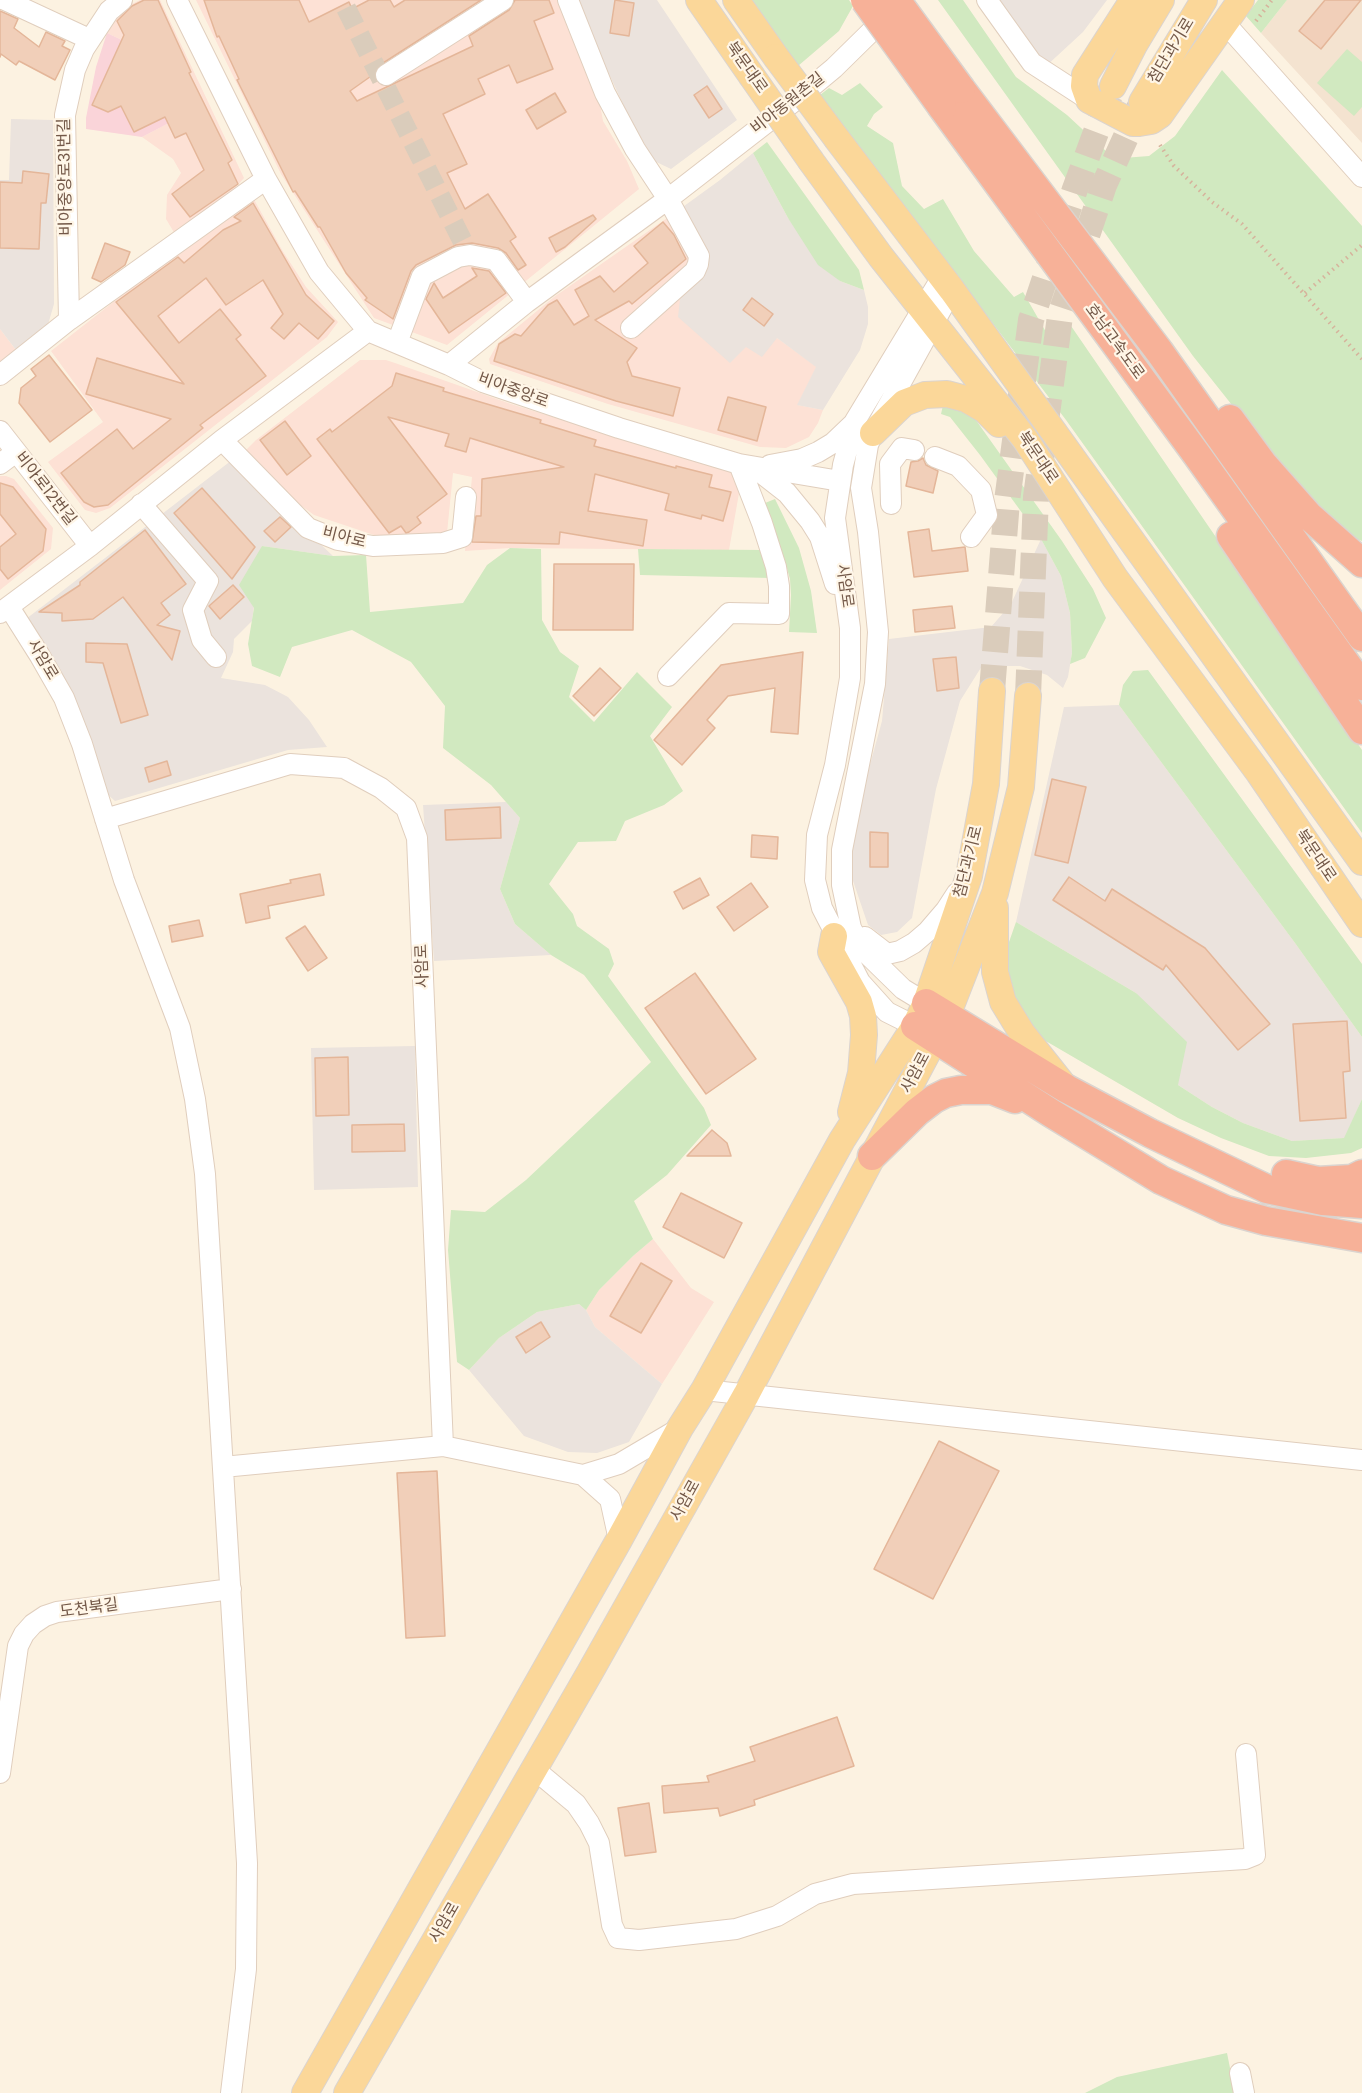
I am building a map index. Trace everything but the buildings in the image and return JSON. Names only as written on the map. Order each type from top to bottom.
[{"type":"highway","name":"호남고속도로","points":[[865,0],[951,98],[1159,351],[1362,637]]},
{"type":"highway","name":"호남고속도로","points":[[898,0],[951,98],[1197,455],[1362,686]]},
{"type":"highway","points":[[1159,351],[1212,396],[1263,464],[1309,516],[1362,563]]},
{"type":"highway","points":[[1197,455],[1212,508],[1362,730]]},
{"type":"highway","points":[[931,1021],[1267,1189],[1323,1201],[1362,1204]]},
{"type":"highway","points":[[931,1021],[1052,1113],[1161,1180],[1226,1210],[1299,1228],[1362,1238]]},
{"type":"highway","points":[[872,1156],[917,1112],[934,1099],[961,1090],[992,1090],[1052,1113]]},
{"type":"highway","points":[[1216,1165],[1269,1170],[1318,1182],[1352,1179],[1362,1174]]},
{"type":"highway","points":[[1299,1228],[1362,1224]]},
{"type":"main road","name":"북문대로","points":[[699,0],[811,161],[928,317],[1025,439],[1115,578],[1258,773],[1362,924]]},
{"type":"main road","name":"북문대로","points":[[736,0],[837,139],[947,283],[1362,862]]},
{"type":"main road","points":[[1133,0],[1085,75],[1084,86],[1089,100],[1133,123],[1145,123],[1156,119],[1241,0]]},
{"type":"main road","name":"첨단과기로","points":[[1113,86],[1161,0]]},
{"type":"main road","name":"첨단과기로","points":[[1142,102],[1192,16],[1204,0]]},
{"type":"main road","points":[[864,427],[904,402],[925,395],[947,394],[966,399],[985,410],[1002,427],[1025,439]]},
{"type":"main road","name":"첨단과기로","points":[[931,1021],[969,876],[986,784],[992,691]]},
{"type":"main road","name":"첨단과기로","points":[[995,892],[1021,787],[1028,696]]},
{"type":"main road","points":[[995,892],[995,972],[1003,1002],[1022,1033],[1067,1089]]},
{"type":"main road","name":"사암로","points":[[346,2093],[534,1769],[746,1395],[872,1156],[931,1021],[995,892]]},
{"type":"main road","points":[[842,1140],[861,1073],[864,1035],[859,1002],[831,952],[843,932]]},
{"type":"main road","name":"사암로","points":[[305,2093],[619,1540],[680,1428],[704,1390],[842,1140],[931,1021]]},
{"type":"street","points":[[5,0],[89,39]]},
{"type":"street","name":"비아중앙로31번길","points":[[69,320],[65,115],[75,70],[89,39],[109,11],[122,0]]},
{"type":"street","name":"비아중앙로","points":[[177,0],[266,179],[319,272],[368,331],[494,385],[619,428],[746,466],[840,481]]},
{"type":"street","points":[[386,75],[503,0]]},
{"type":"street","points":[[568,0],[605,93],[635,148],[695,245],[699,256],[694,271],[631,328]]},
{"type":"street","name":"비아동원촌길","points":[[449,365],[527,302],[668,199],[810,88],[888,15],[898,0]]},
{"type":"street","points":[[987,0],[1032,63],[1089,100]]},
{"type":"street","points":[[1224,22],[1359,167]]},
{"type":"street","points":[[0,375],[69,320],[266,179]]},
{"type":"street","points":[[397,343],[422,276],[468,252],[496,261],[527,302]]},
{"type":"street","name":"사암로","points":[[931,1021],[903,989],[843,932],[822,908],[815,880],[817,835],[835,765],[850,678],[850,628],[835,518],[840,481],[864,427],[947,283]]},
{"type":"street","points":[[4,610],[90,546],[222,440],[368,331]]},
{"type":"street","points":[[746,466],[802,459],[864,427]]},
{"type":"street","name":"사암로","points":[[864,427],[868,445],[861,488],[878,632],[875,684],[842,850],[843,932],[860,982],[887,1012],[931,1021]]},
{"type":"street","name":"비아로12번길","points":[[0,431],[8,458],[90,546]]},
{"type":"street","name":"비아로","points":[[222,440],[308,528],[338,540],[373,546],[443,543],[462,537],[466,496]]},
{"type":"street","points":[[891,504],[890,464],[902,448],[914,450]]},
{"type":"street","points":[[935,457],[958,466],[981,490],[987,515],[970,537]]},
{"type":"street","points":[[746,466],[787,494],[810,521],[820,537],[850,628]]},
{"type":"street","points":[[668,676],[729,613],[778,614],[779,586],[773,556],[746,466]]},
{"type":"street","points":[[141,504],[208,581],[193,610],[202,640],[216,657]]},
{"type":"street","name":"사암로","points":[[4,610],[40,656],[64,698],[82,744],[124,880],[180,1028],[195,1099],[205,1174],[247,1863],[246,1969],[231,2093]]},
{"type":"street","name":"사암로","points":[[105,819],[290,764],[344,768],[381,788],[406,808],[417,838],[443,1446]]},
{"type":"street","points":[[843,932],[887,954],[900,951],[928,931],[946,910],[969,876]]},
{"type":"street","points":[[704,1390],[1362,1460]]},
{"type":"street","name":"사암로","points":[[223,1467],[443,1446],[582,1475],[619,1464],[680,1428]]},
{"type":"street","name":"사암로","points":[[582,1475],[610,1499],[619,1540]]},
{"type":"street","name":"도천북길","points":[[0,1773],[18,1646],[24,1634],[33,1624],[57,1612],[231,1589]]},
{"type":"street","points":[[534,1769],[576,1804],[590,1823],[599,1843],[612,1925],[618,1938],[639,1940],[736,1929],[777,1916],[815,1894],[853,1884],[1245,1859],[1255,1856],[1246,1754]]},
{"type":"street","points":[[1240,2073],[1244,2093]]},
{"type":"path","points":[[1251,27],[1272,0]]},
{"type":"path","points":[[1160,145],[1174,166],[1212,201],[1242,224],[1362,359]]},
{"type":"path","points":[[1305,293],[1362,245]]},
{"type":"shaded area","points":[[140,0],[160,0],[244,178],[235,188],[175,234],[166,219],[167,195],[181,173],[173,159],[142,137],[169,123],[128,43],[107,33],[115,16],[124,8]]},
{"type":"shaded area","points":[[196,0],[560,0],[599,99],[603,121],[627,161],[639,189],[447,345],[374,318],[281,174]]},
{"type":"shaded area","points":[[576,0],[657,0],[737,120],[671,169],[648,158]]},
{"type":"shaded area","points":[[998,0],[1107,0],[1083,32],[1044,68]]},
{"type":"shaded area","points":[[1287,0],[1362,0],[1362,143],[1261,33]]},
{"type":"shaded area","points":[[107,33],[128,43],[169,123],[142,137],[86,129],[96,67]]},
{"type":"shaded area","points":[[11,119],[53,120],[54,304],[47,328],[16,350],[0,329],[0,180],[9,180]]},
{"type":"shaded area","points":[[753,153],[788,218],[840,281],[864,290],[868,307],[868,324],[860,350],[823,410],[797,405],[816,367],[777,338],[762,357],[746,347],[730,363],[678,317],[680,299],[710,257],[680,209]]},
{"type":"shaded area","points":[[251,194],[282,250],[306,287],[338,322],[327,337],[110,508],[96,513],[85,510],[48,462],[103,422],[51,351]]},
{"type":"shaded area","points":[[680,209],[711,257],[700,273],[746,347],[777,338],[817,367],[798,405],[823,410],[809,437],[786,448],[760,447],[608,404],[490,364],[489,359],[498,343],[554,297]]},
{"type":"shaded area","points":[[0,329],[16,350],[0,363]]},
{"type":"shaded area","points":[[360,360],[386,360],[511,404],[733,473],[741,482],[729,550],[510,548],[465,551],[472,477],[453,473],[447,533],[412,537],[380,537],[314,515],[299,504],[246,450]]},
{"type":"shaded area","points":[[232,460],[333,556],[262,546],[252,621],[234,639],[233,652],[221,678],[265,685],[288,697],[309,720],[327,747],[288,750],[115,801],[106,793],[61,671],[26,619]]},
{"type":"shaded area","points":[[0,476],[14,479],[53,528],[51,549],[0,590]]},
{"type":"shaded area","points":[[1041,539],[1061,576],[1070,613],[1072,653],[1068,677],[1063,688],[1047,675],[1020,666],[982,666],[960,701],[936,789],[912,918],[897,932],[881,935],[868,925],[849,869],[855,819],[882,721],[889,639],[991,627],[1011,604]]},
{"type":"shaded area","points":[[1119,705],[1362,1037],[1362,1099],[1345,1138],[1292,1141],[1243,1123],[1212,1107],[1178,1085],[1136,993],[1016,922],[1064,707]]},
{"type":"shaded area","points":[[506,802],[520,818],[500,889],[515,924],[551,955],[434,961],[423,805]]},
{"type":"shaded area","points":[[415,1046],[418,1187],[314,1190],[311,1048]]},
{"type":"shaded area","points":[[653,1239],[691,1288],[714,1302],[662,1384],[595,1327],[586,1310],[599,1290]]},
{"type":"shaded area","points":[[579,1304],[586,1310],[595,1327],[662,1384],[629,1442],[597,1453],[568,1452],[524,1436],[469,1370],[499,1338],[537,1312]]},
{"type":"green space","points":[[748,0],[849,0],[853,6],[839,31],[798,66]]},
{"type":"green space","points":[[938,0],[963,0],[1016,77],[1067,115],[1107,152],[1123,158],[1149,156],[1175,136],[1222,70],[1362,226],[1362,541],[1354,538],[1290,478],[1193,356]]},
{"type":"green space","points":[[1258,0],[1287,0],[1261,33],[1246,16]]},
{"type":"green space","points":[[1347,49],[1362,62],[1362,107],[1354,116],[1317,83]]},
{"type":"green space","points":[[860,83],[883,107],[874,114],[867,126],[893,143],[902,186],[924,209],[943,199],[974,251],[1014,297],[1023,292],[1046,332],[1069,323],[1362,750],[1362,833],[1066,420],[820,95],[829,88],[842,95]]},
{"type":"green space","points":[[767,142],[859,270],[864,290],[840,281],[818,265],[788,218],[753,153]]},
{"type":"green space","points":[[944,401],[973,416],[1062,541],[1093,589],[1106,618],[1085,658],[1070,664],[1072,653],[1070,613],[1061,576],[1041,539],[950,417],[941,414]]},
{"type":"green space","points":[[775,499],[799,548],[811,591],[817,633],[789,632],[790,579],[784,558],[767,519],[765,503]]},
{"type":"green space","points":[[262,546],[333,556],[366,555],[370,612],[463,603],[487,565],[510,548],[541,549],[542,620],[560,652],[579,666],[569,697],[594,722],[637,672],[672,707],[650,736],[683,791],[664,805],[625,821],[616,841],[578,842],[549,884],[573,914],[577,926],[609,949],[614,964],[608,976],[704,1108],[711,1125],[667,1175],[634,1201],[653,1239],[599,1290],[586,1310],[579,1304],[537,1312],[499,1338],[469,1370],[457,1362],[448,1250],[451,1210],[485,1212],[526,1180],[651,1062],[584,975],[551,955],[515,924],[500,889],[520,818],[491,785],[443,748],[445,706],[411,662],[352,630],[292,647],[280,677],[252,666],[248,644],[254,608],[239,585]]},
{"type":"green space","points":[[638,549],[766,550],[771,578],[640,575]]},
{"type":"green space","points":[[1148,670],[1362,964],[1362,1037],[1119,705],[1123,685],[1133,671]]},
{"type":"green space","points":[[1016,922],[1136,993],[1187,1042],[1178,1085],[1212,1107],[1243,1123],[1292,1141],[1344,1138],[1362,1099],[1362,1148],[1351,1153],[1306,1158],[1269,1156],[1221,1138],[1178,1118],[1032,1033],[1016,1016],[1001,965]]},
{"type":"green space","points":[[1227,2053],[1235,2093],[1085,2093],[1117,2077]]},
{"type":"tunnel","points":[[346,8],[466,248]]},
{"type":"tunnel","points":[[992,691],[1007,501],[1031,320],[1075,189],[1112,89]]},
{"type":"tunnel","points":[[1028,696],[1036,497],[1060,316],[1104,185],[1141,104]]}]
